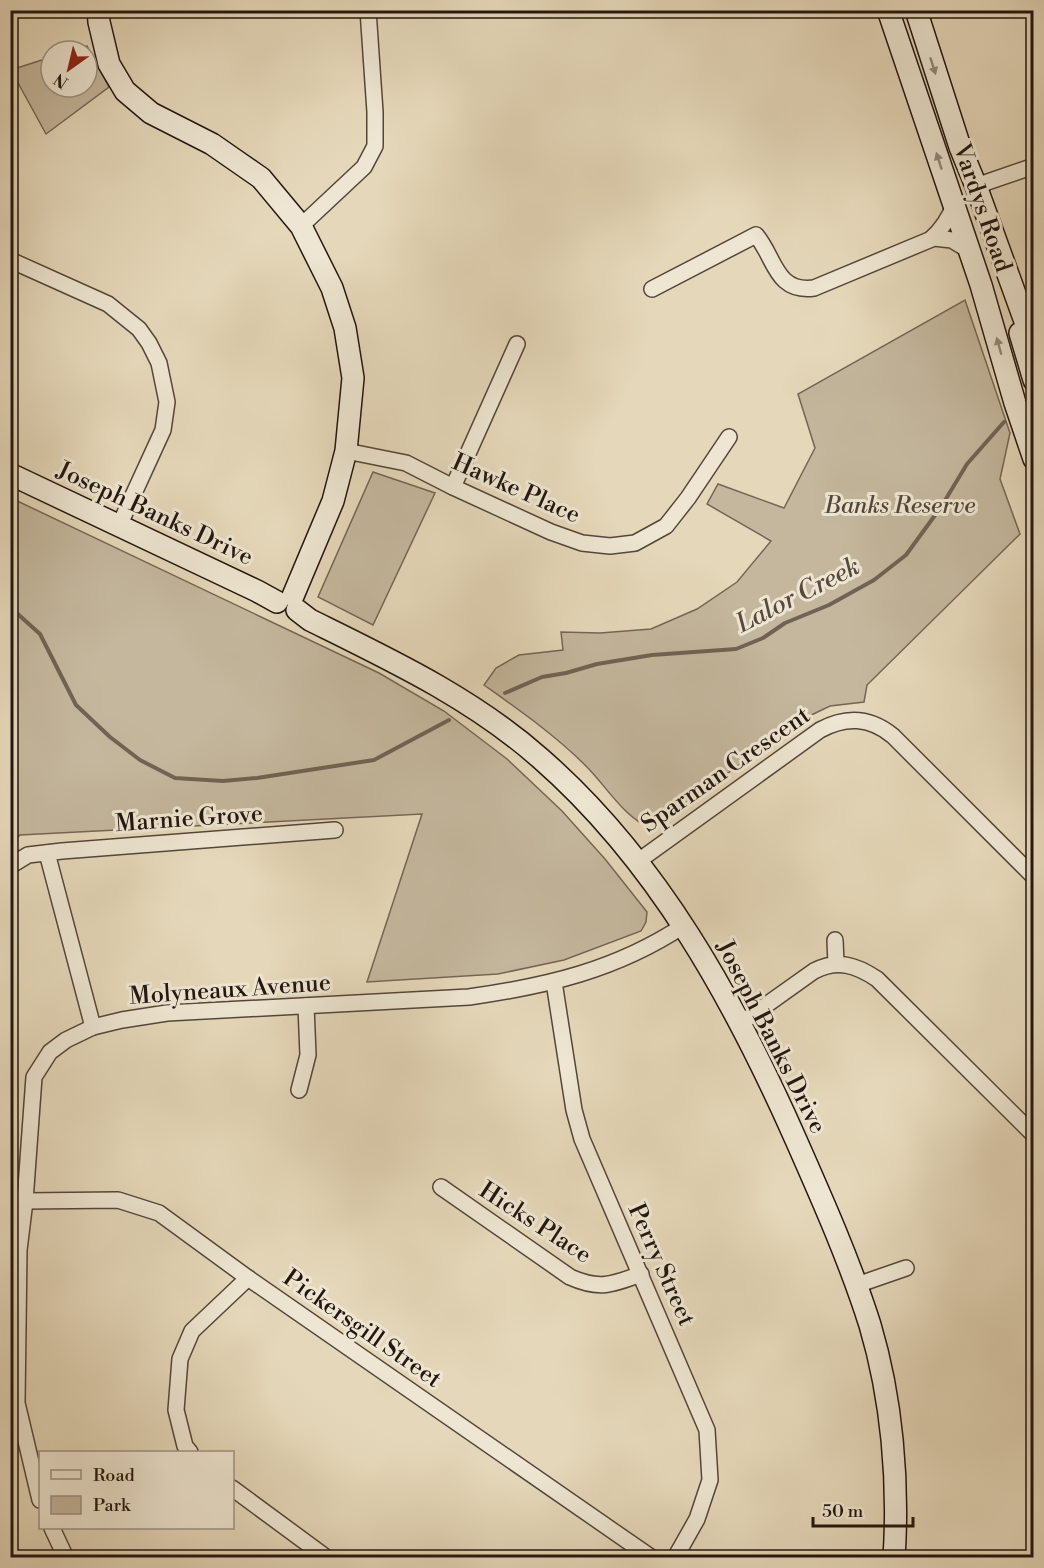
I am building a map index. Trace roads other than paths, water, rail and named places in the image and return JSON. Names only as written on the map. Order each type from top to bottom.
[{"type":"street","points":[[98,10],[109,64],[125,91],[151,113],[213,144],[261,178],[301,226],[332,288],[345,328],[353,378],[346,451],[333,501],[289,603]]},
{"type":"street","points":[[301,226],[364,166],[375,146],[368,10]]},
{"type":"street","name":"Vardys Road","points":[[888,10],[970,250],[1034,459]]},
{"type":"street","name":"Vardys Road","points":[[916,10],[960,147],[1034,346]]},
{"type":"street","points":[[976,186],[1034,166]]},
{"type":"street","points":[[931,239],[942,229],[954,205]]},
{"type":"street","points":[[652,289],[756,235],[781,277],[790,285],[803,289],[814,288],[931,239],[952,240],[970,250]]},
{"type":"street","points":[[10,260],[108,304],[139,329],[159,363],[167,402],[163,430],[119,526]]},
{"type":"street","points":[[1009,381],[1022,391],[1028,391],[1034,381],[1014,314],[1013,304],[1016,295]]},
{"type":"street","points":[[453,487],[517,344]]},
{"type":"street","name":"Hawke Place","points":[[346,451],[406,464],[551,532],[582,543],[609,546],[635,543],[666,526],[729,437]]},
{"type":"street","name":"Joseph Banks Drive","points":[[10,474],[257,591],[289,603],[310,620],[432,681],[487,716],[539,758],[586,802],[637,862],[705,960],[741,1023],[761,1062],[818,1190],[856,1285],[871,1328],[889,1416],[897,1525],[894,1557]]},
{"type":"street","name":"Sparman Crescent","points":[[637,862],[820,730],[832,723],[861,721],[872,722],[893,736],[1034,877]]},
{"type":"street","name":"Marnie Grove","points":[[10,866],[28,855],[335,830]]},
{"type":"street","points":[[47,853],[93,1027]]},
{"type":"street","name":"Molyneaux Avenue","points":[[39,1496],[14,1392],[14,1250],[25,1201],[34,1077],[50,1052],[66,1040],[93,1027],[167,1013],[469,997],[554,982],[594,970],[640,952],[683,926]]},
{"type":"street","points":[[835,940],[836,964]]},
{"type":"street","points":[[741,1023],[814,971],[826,965],[836,964],[864,971],[877,979],[1034,1136]]},
{"type":"street","name":"Perry Street","points":[[554,982],[574,1110],[582,1140],[708,1430],[710,1480],[697,1519],[675,1557]]},
{"type":"street","points":[[299,1090],[308,1054],[306,1006]]},
{"type":"street","name":"Hicks Place","points":[[441,1187],[570,1277],[584,1283],[612,1285],[641,1274]]},
{"type":"street","name":"Pickersgill Street","points":[[25,1201],[118,1200],[159,1213],[248,1278],[652,1557]]},
{"type":"street","points":[[856,1285],[906,1268]]},
{"type":"street","points":[[189,1451],[185,1446],[176,1410],[180,1359],[192,1331],[248,1278]]},
{"type":"street","points":[[234,1489],[327,1557]]},
{"type":"street","points":[[53,1529],[66,1557]]},
{"type":"waterway","name":"Lalor Creek","points":[[505,693],[542,677],[597,664],[652,655],[736,649],[763,638],[785,623],[829,605],[874,580],[906,555],[941,507],[967,464],[1004,422]]},
{"type":"waterway","points":[[10,607],[40,634],[76,705],[110,737],[140,760],[175,778],[223,781],[257,778],[374,760],[449,720]]},
{"type":"park label","name":"Banks Reserve","points":[[900,506]]}]
